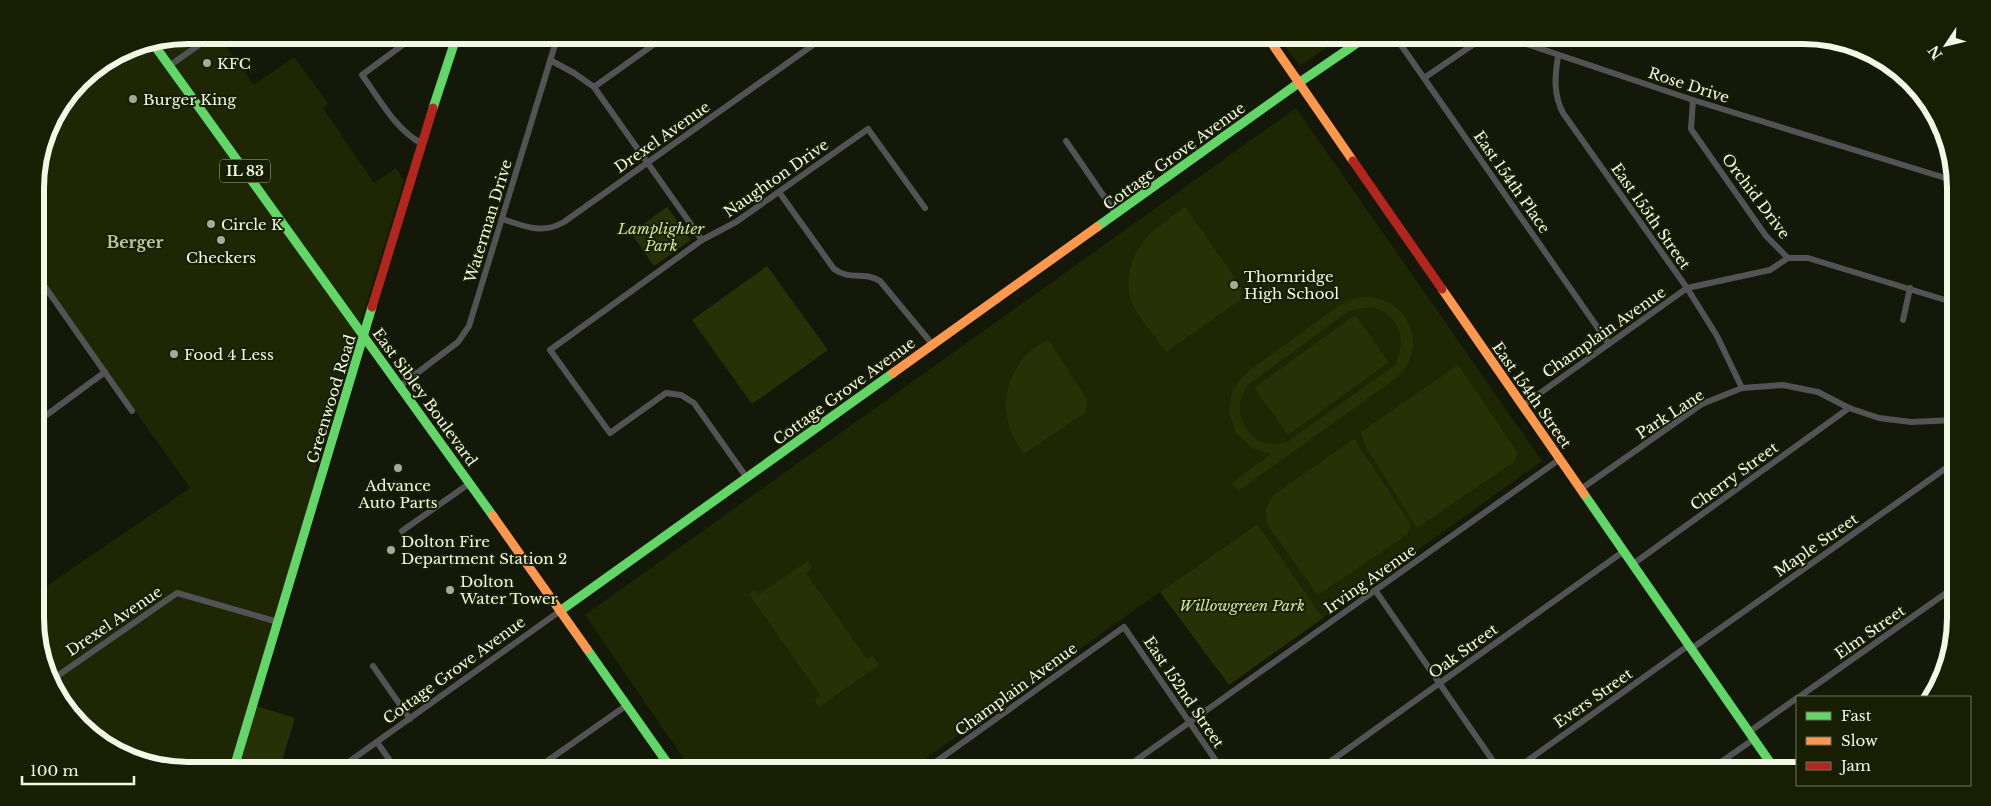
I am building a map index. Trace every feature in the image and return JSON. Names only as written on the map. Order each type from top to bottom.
[{"type":"main road","name":"Greenwood Road","points":[[236,762],[452,44]]},
{"type":"main road","name":"East 154th Street","points":[[1273,44],[1770,762]]},
{"type":"main road","name":"Cottage Grove Avenue","points":[[560,611],[1356,44]]},
{"type":"main road","name":"East Sibley Boulevard","points":[[156,48],[470,483],[667,762]]},
{"type":"street","points":[[169,66],[200,44]]},
{"type":"street","points":[[404,44],[362,75],[410,137],[421,142]]},
{"type":"street","name":"Waterman Drive","points":[[400,386],[458,342],[469,326],[555,44]]},
{"type":"street","points":[[594,87],[654,44]]},
{"type":"street","name":"Drexel Avenue","points":[[502,219],[535,229],[555,227],[814,44]]},
{"type":"street","name":"East 154th Place","points":[[1400,44],[1609,344]]},
{"type":"street","name":"Rose Drive","points":[[1424,78],[1474,44]]},
{"type":"street","name":"Rose Drive","points":[[1526,44],[1693,100],[1947,178]]},
{"type":"street","name":"East 155th Street","points":[[1558,56],[1555,73],[1555,92],[1563,113],[1687,288],[1717,336],[1742,388]]},
{"type":"street","points":[[550,60],[594,87],[702,240]]},
{"type":"street","name":"Orchid Drive","points":[[1693,100],[1691,129],[1766,236],[1788,258],[1808,258],[1947,300]]},
{"type":"street","name":"Naughton Drive","points":[[747,478],[694,403],[681,395],[666,393],[610,433],[550,350],[702,240],[736,222],[868,129],[925,208]]},
{"type":"street","points":[[1066,141],[1116,214]]},
{"type":"street","points":[[779,192],[834,269],[841,274],[874,277],[880,281],[933,345]]},
{"type":"street","name":"Champlain Avenue","points":[[1522,406],[1687,288],[1770,270],[1788,258]]},
{"type":"street","points":[[44,288],[132,410]]},
{"type":"street","points":[[1903,320],[1910,288]]},
{"type":"street","points":[[44,417],[105,372]]},
{"type":"street","name":"Park Lane","points":[[1581,490],[1702,404],[1742,388],[1783,385],[1818,392],[1850,408],[1879,418],[1903,421],[1947,420]]},
{"type":"street","name":"Cherry Street","points":[[1633,564],[1850,408]]},
{"type":"street","name":"Irving Avenue","points":[[1133,762],[1560,459]]},
{"type":"street","name":"Maple Street","points":[[1690,647],[1947,467]]},
{"type":"street","points":[[402,531],[470,483]]},
{"type":"street","name":"Oak Street","points":[[1330,762],[1624,551]]},
{"type":"street","points":[[1375,590],[1494,762]]},
{"type":"street","name":"Elm Street","points":[[1801,696],[1947,592]]},
{"type":"street","name":"Drexel Avenue","points":[[56,676],[177,593],[278,622]]},
{"type":"street","name":"Cottage Grove Avenue","points":[[349,762],[560,611]]},
{"type":"street","name":"Champlain Avenue","points":[[936,762],[1124,627]]},
{"type":"street","name":"East 152nd Street","points":[[1124,627],[1217,762]]},
{"type":"street","name":"Evers Street","points":[[1525,762],[1690,647]]},
{"type":"street","points":[[373,666],[410,719]]},
{"type":"street","name":"Elm Street","points":[[1719,762],[1796,700]]},
{"type":"street","points":[[546,762],[627,705]]},
{"type":"street","points":[[377,742],[390,762]]},
{"type":"shaded area","points":[[224,44],[254,85],[294,57],[328,103],[323,108],[374,183],[396,168],[404,181],[314,475],[322,476],[236,762],[178,762],[159,759],[141,755],[108,738],[79,713],[68,698],[51,665],[45,637],[44,588],[190,488],[44,283],[44,178],[49,150],[63,116],[79,93],[100,73],[141,51],[169,45]]},
{"type":"shaded area","points":[[1284,44],[1331,44],[1300,66]]},
{"type":"shaded area","name":"Thornridge High School","points":[[1296,108],[1542,461],[1323,618],[1256,524],[921,762],[686,762],[585,615]]},
{"type":"green space","name":"Lamplighter Park","points":[[667,207],[691,240],[654,266],[631,233]]},
{"type":"green space","points":[[1185,207],[1242,288],[1240,300],[1166,352],[1136,311],[1131,301],[1129,291],[1130,270],[1133,260],[1144,241],[1151,233]]},
{"type":"green space","points":[[767,266],[828,350],[752,404],[692,320]]},
{"type":"green space","points":[[1361,297],[1377,298],[1391,304],[1402,313],[1410,325],[1413,339],[1412,353],[1406,366],[1395,379],[1238,491],[1232,483],[1271,454],[1252,448],[1236,433],[1229,412],[1232,391],[1242,377],[1250,370],[1340,305]],"holes":[[[1371,307],[1381,310],[1394,322],[1401,338],[1401,347],[1395,365],[1287,442],[1274,444],[1263,442],[1253,437],[1241,418],[1240,407],[1242,395],[1249,384],[1346,313],[1356,309]]]},
{"type":"green space","points":[[1355,315],[1389,362],[1288,435],[1254,388]]},
{"type":"green space","points":[[1048,340],[1087,399],[1086,412],[1024,454],[1013,437],[1008,420],[1007,393],[1017,367],[1025,356]]},
{"type":"green space","points":[[1458,365],[1517,452],[1515,461],[1417,528],[1364,444],[1361,432]]},
{"type":"green space","points":[[1354,439],[1410,523],[1408,534],[1318,595],[1267,524],[1266,508],[1275,494]]},
{"type":"green space","name":"Willowgreen Park","points":[[1257,524],[1323,618],[1229,685],[1160,592]]},
{"type":"green space","points":[[808,561],[813,568],[806,573],[867,659],[873,656],[879,665],[819,707],[814,700],[820,695],[749,594],[755,590],[758,595]]},
{"type":"green space","points":[[253,705],[295,718],[282,762],[236,762]]},
{"type":"traffic: fast","points":[[433,108],[454,44]]},
{"type":"traffic: fast","points":[[1097,227],[1356,44]]},
{"type":"traffic: fast","points":[[156,48],[493,516]]},
{"type":"traffic: fast","points":[[236,762],[372,307]]},
{"type":"traffic: fast","points":[[560,611],[893,373]]},
{"type":"traffic: fast","points":[[1584,494],[1770,762]]},
{"type":"traffic: fast","points":[[587,649],[667,762]]},
{"type":"traffic: slow","points":[[1272,44],[1353,161]]},
{"type":"traffic: slow","points":[[893,373],[1097,227]]},
{"type":"traffic: slow","points":[[1442,289],[1584,494]]},
{"type":"traffic: slow","points":[[493,516],[587,649]]},
{"type":"traffic: jam","points":[[372,307],[433,108]]},
{"type":"traffic: jam","points":[[1353,161],[1442,289]]},
{"type":"place","name":"KFC","points":[[207,63]]},
{"type":"place","name":"Burger King","points":[[133,99]]},
{"type":"place","name":"Circle K","points":[[211,224]]},
{"type":"place","name":"Checkers","points":[[221,240]]},
{"type":"place","name":"Thornridge High School","points":[[1234,285]]},
{"type":"place","name":"Food 4 Less","points":[[174,354]]},
{"type":"place","name":"Advance Auto Parts","points":[[398,468]]},
{"type":"place","name":"Dolton Fire Department Station 2","points":[[391,550]]},
{"type":"place","name":"Dolton Water Tower","points":[[450,590]]},
{"type":"district","name":"Berger","points":[[135,242]]}]
